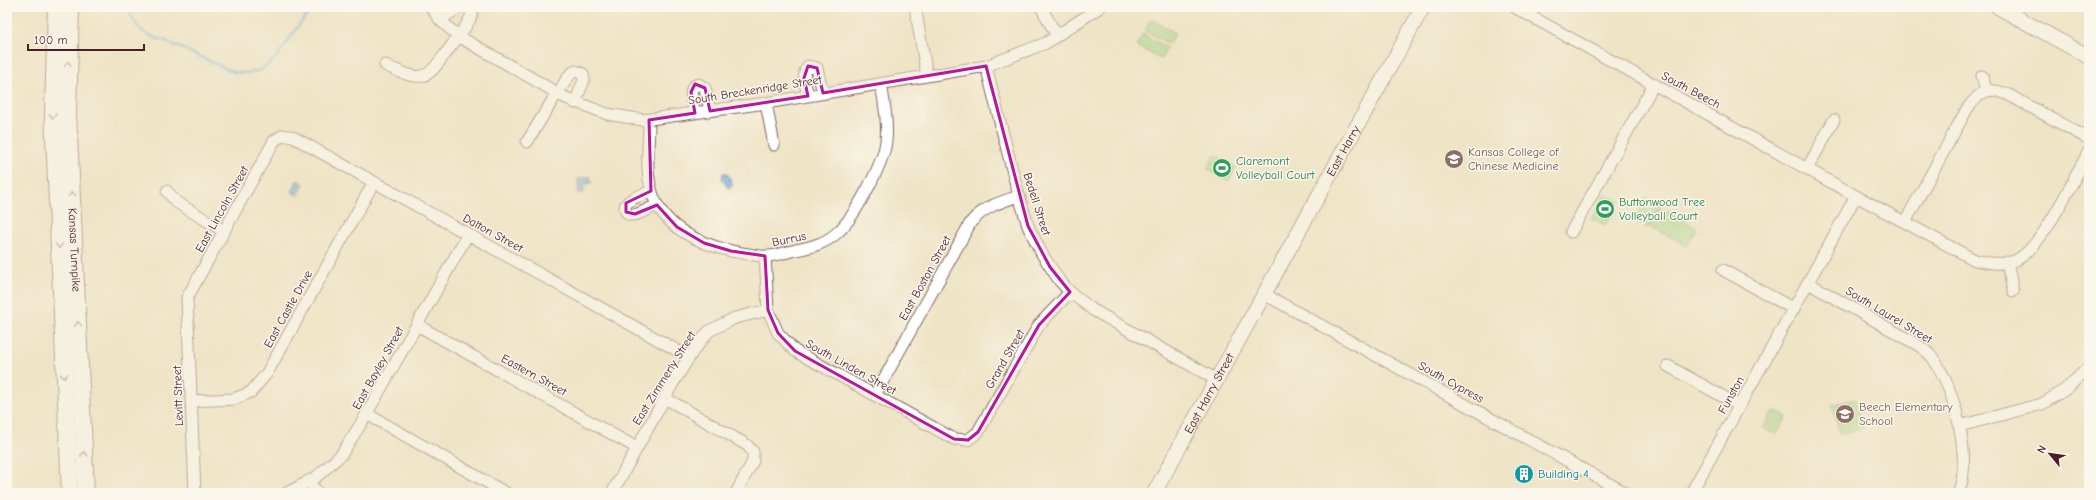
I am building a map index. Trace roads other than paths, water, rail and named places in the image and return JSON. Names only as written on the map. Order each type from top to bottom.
[{"type":"highway","name":"Kansas Turnpike","points":[[56,7],[53,113],[70,493]]},
{"type":"highway","name":"Kansas Turnpike","points":[[71,7],[68,114],[86,493]]},
{"type":"main road","name":"East Harry","points":[[1264,294],[1423,7]]},
{"type":"main road","points":[[1998,7],[2089,57]]},
{"type":"main road","name":"East Harry Street","points":[[1154,493],[1264,294]]},
{"type":"street","name":"South Breckenridge Street","points":[[431,7],[440,20],[458,36],[575,103],[607,114],[648,120],[808,96],[986,66],[1046,43],[1100,7]]},
{"type":"street","points":[[440,20],[459,7]]},
{"type":"street","points":[[385,65],[408,76],[427,74],[435,68],[471,17],[472,12],[469,7]]},
{"type":"street","points":[[915,7],[927,76]]},
{"type":"street","points":[[1040,7],[1057,36]]},
{"type":"street","name":"South Beech","points":[[1514,7],[1975,260],[1992,264],[2008,262]]},
{"type":"street","points":[[808,96],[804,78],[805,70],[808,66],[816,68],[823,93]]},
{"type":"street","name":"Bedell Street","points":[[986,66],[1028,226],[1050,268],[1070,292],[1093,310],[1216,380]]},
{"type":"street","points":[[527,142],[570,73],[579,71],[583,74],[584,80],[575,103]]},
{"type":"street","points":[[1982,76],[1986,90]]},
{"type":"street","points":[[695,113],[691,90],[693,86],[698,84],[705,88],[710,111]]},
{"type":"street","name":"Burrus","points":[[648,120],[649,176],[651,191],[657,205],[666,217],[677,227],[704,243],[731,252],[765,256],[817,246],[839,232],[854,212],[881,162],[886,142],[886,120],[881,84]]},
{"type":"street","points":[[1572,232],[1654,84]]},
{"type":"street","points":[[1905,222],[1967,109],[1978,94],[1986,90],[1998,90],[2007,94],[2089,139]]},
{"type":"street","points":[[766,102],[774,145]]},
{"type":"street","points":[[1807,169],[1834,120]]},
{"type":"street","name":"Dalton Street","points":[[283,135],[293,137],[690,357]]},
{"type":"street","name":"East Lincoln Street","points":[[187,298],[274,141],[283,135]]},
{"type":"street","points":[[2014,291],[2008,262],[2012,262],[2032,248],[2048,226],[2089,151]]},
{"type":"street","name":"East Castle Drive","points":[[192,401],[234,399],[251,392],[267,373],[374,182]]},
{"type":"street","points":[[167,191],[176,202],[224,231]]},
{"type":"street","points":[[651,191],[628,201],[625,205],[625,210],[628,214],[632,215],[657,205]]},
{"type":"street","name":"East Boston Street","points":[[875,395],[971,222],[979,214],[992,206],[1019,196]]},
{"type":"street","points":[[1808,283],[1856,196]]},
{"type":"street","name":"East Bayley Street","points":[[287,493],[308,481],[341,455],[367,414],[468,234]]},
{"type":"street","name":"South Linden Street","points":[[765,256],[768,310],[778,333],[795,351],[954,439],[966,440]]},
{"type":"street","points":[[1723,270],[1794,309]]},
{"type":"street","name":"Funston","points":[[1691,493],[1808,283]]},
{"type":"street","name":"South Laurel Street","points":[[1808,283],[1918,345],[1932,357],[1945,379],[1960,426],[1963,456],[1958,493]]},
{"type":"street","name":"Grand Street","points":[[966,440],[978,432],[1039,325],[1070,292]]},
{"type":"street","name":"South Cypress","points":[[1264,294],[1626,493]]},
{"type":"street","name":"Levitt Street","points":[[187,298],[195,493]]},
{"type":"street","name":"East Zimmerly Street","points":[[612,493],[665,398],[690,357],[709,331],[735,318],[768,310]]},
{"type":"street","name":"Eastern Street","points":[[417,325],[637,448]]},
{"type":"street","points":[[1668,366],[1740,406]]},
{"type":"street","points":[[1960,426],[2042,404],[2066,389],[2088,369]]},
{"type":"street","points":[[665,398],[747,445],[753,452],[753,461],[736,493]]},
{"type":"street","points":[[367,414],[506,493]]},
{"type":"street","points":[[308,481],[318,493]]},
{"type":"water","points":[[723,173],[727,173],[733,185],[728,188],[722,179]]},
{"type":"water","points":[[590,176],[592,183],[584,185],[584,193],[578,193],[578,179]]},
{"type":"water","points":[[297,180],[304,184],[298,196],[292,192]]},
{"type":"waterway","points":[[7,19],[14,7]]},
{"type":"waterway","points":[[129,7],[136,25],[145,33],[234,72],[246,73],[263,68],[272,61],[280,53],[301,23],[317,7]]},
{"type":"place","name":"Kansas College of Chinese Medicine","points":[[1454,159]]},
{"type":"place","name":"Claremont Volleyball Court","points":[[1222,168]]},
{"type":"place","name":"Buttonwood Tree Volleyball Court","points":[[1605,209]]},
{"type":"place","name":"Beech Elementary School","points":[[1845,414]]},
{"type":"place","name":"Building 4","points":[[1524,474]]}]
